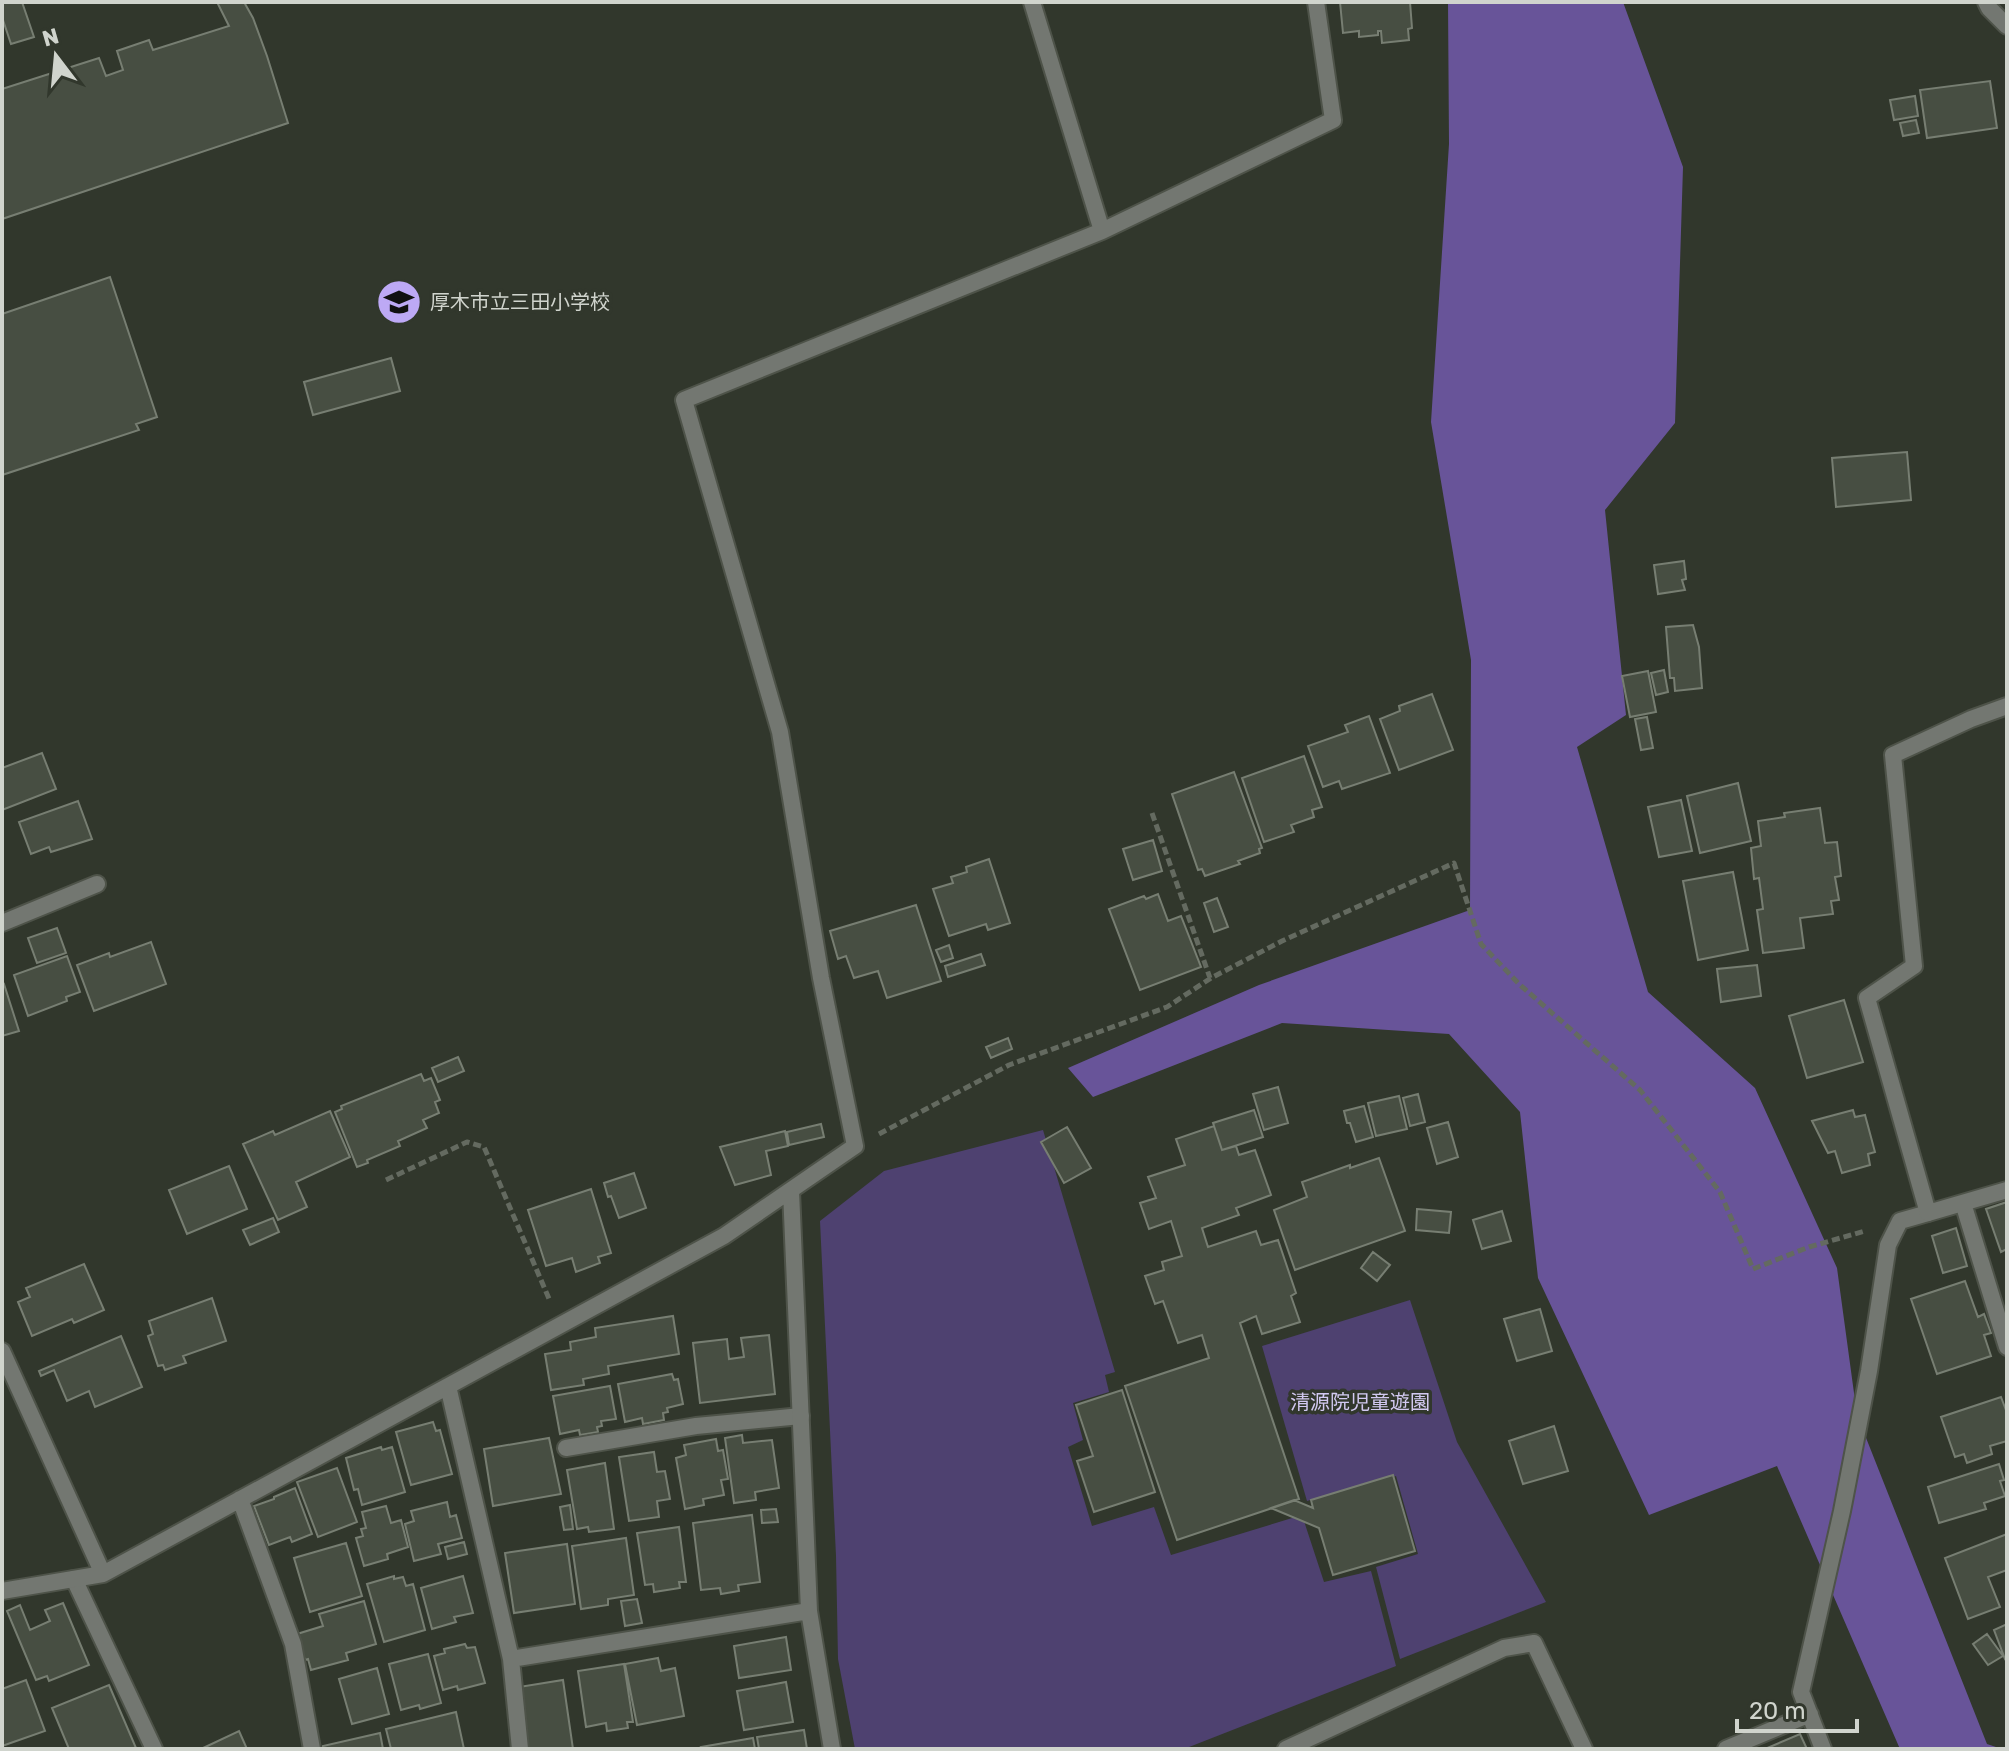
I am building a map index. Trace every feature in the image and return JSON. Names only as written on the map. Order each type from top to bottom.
[{"type":"street","points":[[1032,2],[1102,231]]},
{"type":"street","points":[[2,1591],[103,1574],[724,1236],[855,1146],[821,978],[780,732],[684,400],[1102,231],[1333,120],[1316,2]]},
{"type":"street","points":[[1986,2],[2007,26]]},
{"type":"street","points":[[1928,1213],[1867,998],[1914,966],[1893,755],[2007,706]]},
{"type":"street","points":[[2,923],[97,884]]},
{"type":"street","points":[[1823,1749],[1801,1692],[1842,1511],[1869,1371],[1888,1245],[1900,1221],[2007,1190]]},
{"type":"street","points":[[791,1191],[809,1611],[832,1749]]},
{"type":"street","points":[[1963,1203],[2007,1347]]},
{"type":"street","points":[[2,1351],[103,1574]]},
{"type":"street","points":[[448,1386],[511,1659],[520,1749]]},
{"type":"street","points":[[566,1448],[696,1426],[801,1416]]},
{"type":"street","points":[[240,1499],[293,1644],[312,1749]]},
{"type":"street","points":[[74,1579],[154,1749]]},
{"type":"street","points":[[511,1659],[809,1611]]},
{"type":"street","points":[[1286,1749],[1504,1648],[1534,1643],[1584,1749]]},
{"type":"street","points":[[1726,1749],[1810,1714]]},
{"type":"path","points":[[1152,813],[1211,978]]},
{"type":"path","points":[[855,1146],[1009,1065],[1167,1007],[1211,978],[1282,941],[1454,863],[1481,944],[1519,984],[1640,1090],[1720,1192],[1753,1269],[1809,1247],[1900,1221]]},
{"type":"path","points":[[386,1180],[467,1142],[484,1147],[561,1325]]},
{"type":"green space","points":[[1043,1130],[1115,1372],[1105,1375],[1109,1392],[1073,1403],[1083,1440],[1068,1447],[1092,1526],[1154,1507],[1171,1555],[1302,1515],[1324,1582],[1371,1571],[1396,1666],[1184,1749],[855,1749],[838,1659],[820,1221],[884,1171]]},
{"type":"green space","name":"清源院児童遊園","points":[[1410,1300],[1457,1442],[1546,1602],[1400,1659],[1376,1567],[1418,1554],[1396,1476],[1307,1501],[1262,1346]]},
{"type":"shaded area","points":[[1448,2],[1623,2],[1683,167],[1675,423],[1605,510],[1626,715],[1577,747],[1648,992],[1755,1088],[1837,1268],[1857,1415],[1987,1744],[2002,1749],[1900,1749],[1777,1466],[1649,1515],[1538,1278],[1520,1112],[1449,1034],[1282,1023],[1093,1097],[1068,1068],[1259,985],[1470,910],[1471,660],[1431,422],[1449,144]]},
{"type":"building","points":[[2,2],[22,2],[34,37],[11,44],[2,17]]},
{"type":"building","points":[[217,2],[244,2],[267,56],[288,123],[2,219],[2,89],[99,58],[106,76],[123,70],[117,51],[149,40],[153,50],[229,26]]},
{"type":"building","points":[[1340,2],[1410,2],[1412,28],[1408,29],[1409,40],[1382,43],[1381,31],[1378,35],[1359,37],[1359,31],[1343,33]]},
{"type":"building","points":[[1990,81],[1997,128],[1927,138],[1920,90]]},
{"type":"building","points":[[1915,96],[1918,116],[1894,120],[1890,100]]},
{"type":"building","points":[[1916,120],[1919,133],[1903,136],[1900,123]]},
{"type":"building","points":[[110,277],[157,417],[136,424],[139,430],[2,475],[2,314]]},
{"type":"building","points":[[391,358],[400,391],[313,415],[304,382]]},
{"type":"building","points":[[1907,452],[1911,500],[1836,507],[1832,458]]},
{"type":"building","points":[[1684,561],[1686,579],[1682,580],[1685,590],[1658,594],[1654,565]]},
{"type":"building","points":[[1693,625],[1699,647],[1702,688],[1675,691],[1674,678],[1670,678],[1666,627]]},
{"type":"building","points":[[1664,670],[1668,692],[1656,695],[1651,673]]},
{"type":"building","points":[[1648,671],[1656,712],[1630,717],[1622,676]]},
{"type":"building","points":[[1432,694],[1453,750],[1399,770],[1380,719],[1400,711],[1399,706]]},
{"type":"building","points":[[1369,716],[1390,773],[1342,789],[1339,781],[1323,787],[1308,746],[1348,732],[1345,725]]},
{"type":"building","points":[[1647,717],[1653,748],[1641,750],[1635,719]]},
{"type":"building","points":[[42,753],[56,789],[2,810],[2,768]]},
{"type":"building","points":[[1304,756],[1322,807],[1312,810],[1314,817],[1291,825],[1294,832],[1264,842],[1242,778]]},
{"type":"building","points":[[1234,772],[1262,848],[1259,849],[1260,853],[1238,861],[1240,864],[1205,876],[1202,869],[1198,870],[1172,794]]},
{"type":"building","points":[[1738,783],[1751,841],[1700,853],[1687,796]]},
{"type":"building","points":[[1681,800],[1692,851],[1659,857],[1648,807]]},
{"type":"building","points":[[78,801],[92,839],[51,852],[49,847],[31,854],[19,822]]},
{"type":"building","points":[[1820,808],[1825,843],[1837,842],[1841,876],[1835,877],[1839,900],[1831,901],[1833,914],[1800,918],[1804,948],[1763,953],[1757,910],[1763,909],[1759,878],[1754,879],[1751,848],[1761,846],[1758,821],[1785,817],[1784,813]]},
{"type":"building","points":[[1153,840],[1162,871],[1133,880],[1123,849]]},
{"type":"building","points":[[989,859],[1010,923],[988,930],[986,924],[949,936],[933,889],[953,883],[951,877],[967,872],[966,867]]},
{"type":"building","points":[[1733,872],[1748,950],[1698,960],[1683,881]]},
{"type":"building","points":[[1158,894],[1168,921],[1181,916],[1201,967],[1140,990],[1109,909]]},
{"type":"building","points":[[1217,898],[1228,927],[1214,932],[1204,903]]},
{"type":"building","points":[[916,905],[941,981],[887,998],[878,971],[854,978],[846,956],[838,959],[830,931]]},
{"type":"building","points":[[57,928],[66,953],[37,963],[28,938]]},
{"type":"building","points":[[151,942],[166,984],[94,1011],[77,965]]},
{"type":"building","points":[[949,945],[953,958],[941,962],[936,950]]},
{"type":"building","points":[[981,954],[985,965],[948,977],[945,966]]},
{"type":"building","points":[[67,956],[80,992],[66,997],[67,1001],[28,1016],[14,975]]},
{"type":"building","points":[[1757,965],[1761,996],[1721,1002],[1717,969]]},
{"type":"building","points":[[2,985],[19,1031],[2,1036]]},
{"type":"building","points":[[1844,1000],[1863,1062],[1807,1078],[1789,1016]]},
{"type":"building","points":[[1008,1038],[1012,1049],[991,1058],[986,1047]]},
{"type":"building","points":[[458,1057],[464,1071],[438,1082],[432,1068]]},
{"type":"building","points":[[421,1074],[424,1081],[431,1078],[440,1100],[435,1102],[439,1113],[423,1120],[427,1128],[398,1141],[400,1146],[357,1167],[335,1112],[342,1109],[341,1106]]},
{"type":"building","points":[[1278,1087],[1288,1123],[1264,1130],[1253,1094]]},
{"type":"building","points":[[1418,1094],[1425,1122],[1410,1126],[1403,1098]]},
{"type":"building","points":[[1399,1096],[1407,1129],[1376,1136],[1368,1103]]},
{"type":"building","points":[[1364,1106],[1373,1137],[1356,1142],[1344,1111]]},
{"type":"building","points":[[1254,1110],[1263,1137],[1222,1150],[1213,1123]]},
{"type":"building","points":[[1853,1110],[1855,1117],[1865,1115],[1875,1152],[1868,1154],[1870,1165],[1842,1173],[1835,1151],[1828,1153],[1812,1121]]},
{"type":"building","points":[[330,1111],[350,1157],[296,1182],[307,1207],[278,1220],[243,1144],[273,1131],[275,1135]]},
{"type":"building","points":[[1448,1122],[1458,1157],[1437,1164],[1427,1128]]},
{"type":"building","points":[[821,1124],[824,1137],[789,1145],[787,1132]]},
{"type":"building","points":[[1214,1126],[1222,1150],[1236,1146],[1239,1155],[1255,1150],[1271,1195],[1236,1208],[1239,1215],[1202,1228],[1208,1247],[1256,1231],[1261,1245],[1278,1240],[1296,1293],[1291,1296],[1300,1322],[1262,1334],[1256,1316],[1240,1323],[1299,1499],[1177,1540],[1125,1386],[1209,1358],[1202,1335],[1178,1343],[1163,1301],[1155,1304],[1145,1276],[1164,1270],[1162,1262],[1182,1256],[1171,1221],[1149,1229],[1140,1203],[1156,1198],[1148,1177],[1185,1165],[1176,1139]]},
{"type":"building","points":[[1067,1127],[1091,1168],[1064,1183],[1041,1142]]},
{"type":"building","points":[[785,1131],[788,1146],[766,1151],[771,1175],[735,1185],[720,1147]]},
{"type":"building","points":[[1379,1158],[1405,1231],[1295,1270],[1274,1210],[1307,1197],[1302,1182]]},
{"type":"building","points":[[229,1166],[247,1209],[187,1234],[169,1190]]},
{"type":"building","points":[[634,1173],[646,1208],[619,1218],[604,1183]]},
{"type":"building","points":[[591,1189],[611,1253],[598,1257],[600,1263],[576,1272],[572,1258],[546,1266],[528,1210]]},
{"type":"building","points":[[2007,1202],[2007,1249],[2001,1252],[1986,1209]]},
{"type":"building","points":[[1417,1209],[1451,1212],[1449,1233],[1416,1230]]},
{"type":"building","points":[[1502,1211],[1511,1241],[1482,1249],[1473,1220]]},
{"type":"building","points":[[273,1218],[279,1232],[250,1245],[243,1230]]},
{"type":"building","points":[[1956,1228],[1967,1266],[1943,1273],[1932,1236]]},
{"type":"building","points":[[1373,1252],[1390,1265],[1377,1281],[1361,1268]]},
{"type":"building","points":[[84,1264],[104,1310],[74,1323],[72,1319],[32,1336],[18,1302],[30,1297],[26,1288]]},
{"type":"building","points":[[1965,1281],[1978,1317],[1984,1314],[1991,1333],[1984,1335],[1991,1356],[1937,1374],[1911,1299]]},
{"type":"building","points":[[212,1298],[226,1341],[183,1356],[186,1363],[165,1370],[163,1365],[158,1366],[148,1336],[153,1334],[149,1321]]},
{"type":"building","points":[[1540,1309],[1552,1351],[1517,1361],[1504,1319]]},
{"type":"building","points":[[673,1316],[679,1354],[608,1366],[609,1374],[583,1379],[584,1385],[551,1390],[545,1354],[571,1350],[570,1342],[596,1337],[595,1328]]},
{"type":"building","points":[[769,1335],[775,1394],[700,1403],[693,1343],[727,1339],[729,1359],[744,1357],[741,1338]]},
{"type":"building","points":[[121,1336],[142,1387],[95,1407],[89,1391],[67,1401],[54,1370],[41,1376],[39,1371]]},
{"type":"building","points":[[672,1374],[674,1380],[678,1379],[683,1404],[667,1408],[668,1412],[663,1413],[664,1420],[643,1424],[642,1418],[625,1422],[618,1384]]},
{"type":"building","points":[[610,1386],[616,1419],[601,1421],[598,1432],[580,1435],[579,1430],[560,1434],[553,1396]]},
{"type":"building","points":[[1122,1390],[1155,1492],[1094,1512],[1077,1461],[1093,1456],[1076,1405]]},
{"type":"building","points":[[2001,1397],[2007,1413],[2007,1441],[1990,1446],[1992,1454],[1967,1463],[1964,1454],[1955,1457],[1941,1417]]},
{"type":"building","points":[[433,1422],[436,1431],[440,1430],[452,1474],[411,1485],[396,1432]]},
{"type":"building","points":[[1554,1426],[1568,1471],[1523,1484],[1509,1441]]},
{"type":"building","points":[[742,1435],[743,1443],[772,1440],[779,1488],[755,1492],[756,1500],[734,1503],[725,1438]]},
{"type":"building","points":[[549,1438],[561,1494],[493,1506],[484,1449]]},
{"type":"building","points":[[716,1439],[718,1451],[723,1450],[728,1479],[721,1480],[724,1495],[703,1499],[704,1505],[685,1509],[676,1458],[686,1455],[684,1445]]},
{"type":"building","points":[[381,1447],[382,1450],[392,1447],[405,1492],[362,1505],[358,1489],[354,1490],[346,1458]]},
{"type":"building","points":[[654,1452],[657,1472],[665,1471],[670,1499],[657,1501],[659,1517],[629,1521],[619,1457]]},
{"type":"building","points":[[605,1463],[614,1529],[589,1532],[588,1527],[577,1529],[567,1470]]},
{"type":"building","points":[[1999,1464],[2005,1496],[1984,1503],[1986,1509],[1939,1523],[1928,1487]]},
{"type":"building","points":[[337,1468],[357,1522],[318,1537],[297,1482]]},
{"type":"building","points":[[1393,1475],[1415,1551],[1333,1575],[1319,1528],[1271,1508],[1294,1500],[1313,1508],[1311,1500]]},
{"type":"building","points":[[295,1488],[312,1534],[292,1542],[290,1537],[269,1545],[254,1506]]},
{"type":"building","points":[[447,1502],[450,1517],[456,1515],[462,1538],[438,1544],[441,1554],[414,1561],[405,1524],[414,1521],[411,1511]]},
{"type":"building","points":[[570,1505],[573,1529],[564,1530],[560,1507]]},
{"type":"building","points":[[386,1506],[391,1523],[401,1520],[408,1547],[387,1554],[388,1559],[364,1566],[356,1538],[363,1536],[361,1529],[366,1528],[362,1512]]},
{"type":"building","points":[[776,1509],[778,1522],[762,1523],[761,1510]]},
{"type":"building","points":[[752,1515],[760,1582],[738,1585],[739,1591],[721,1594],[720,1588],[701,1590],[693,1523]]},
{"type":"building","points":[[679,1527],[686,1582],[679,1582],[680,1588],[654,1592],[653,1584],[645,1585],[637,1533]]},
{"type":"building","points":[[2007,1534],[2007,1570],[1988,1577],[2000,1607],[1968,1619],[1945,1558]]},
{"type":"building","points":[[626,1538],[634,1595],[608,1599],[608,1605],[581,1609],[572,1546]]},
{"type":"building","points":[[464,1542],[467,1554],[448,1559],[445,1547]]},
{"type":"building","points":[[346,1543],[362,1596],[310,1612],[294,1558]]},
{"type":"building","points":[[567,1544],[575,1604],[514,1613],[505,1553]]},
{"type":"building","points":[[394,1576],[394,1579],[403,1577],[406,1586],[413,1584],[425,1630],[384,1642],[367,1584]]},
{"type":"building","points":[[463,1576],[473,1613],[454,1617],[456,1622],[432,1629],[421,1588]]},
{"type":"building","points":[[637,1599],[642,1623],[625,1626],[621,1601]]},
{"type":"building","points":[[364,1601],[376,1644],[346,1653],[348,1660],[311,1670],[297,1634],[323,1626],[319,1614]]},
{"type":"building","points":[[63,1603],[89,1665],[49,1681],[47,1676],[36,1680],[7,1611],[20,1605],[30,1630],[50,1621],[45,1610]]},
{"type":"building","points":[[2007,1624],[2007,1658],[2005,1659],[1994,1630]]},
{"type":"building","points":[[1987,1634],[2003,1656],[1988,1665],[1973,1644]]},
{"type":"building","points":[[786,1637],[791,1670],[739,1678],[734,1646]]},
{"type":"building","points":[[465,1644],[467,1648],[475,1647],[485,1683],[458,1690],[457,1686],[443,1690],[434,1656],[445,1653],[444,1649]]},
{"type":"building","points":[[428,1654],[441,1703],[401,1710],[389,1664]]},
{"type":"building","points":[[658,1658],[661,1671],[675,1668],[684,1716],[637,1725],[625,1664]]},
{"type":"building","points":[[624,1664],[633,1722],[627,1722],[628,1728],[607,1731],[606,1723],[586,1727],[578,1671]]},
{"type":"building","points":[[377,1668],[389,1714],[352,1724],[339,1679]]},
{"type":"building","points":[[26,1680],[45,1731],[2,1746],[2,1689]]},
{"type":"building","points":[[563,1680],[573,1749],[528,1749],[519,1687]]},
{"type":"building","points":[[786,1682],[793,1722],[744,1730],[737,1691]]},
{"type":"building","points":[[109,1685],[136,1748],[69,1749],[52,1708]]},
{"type":"building","points":[[456,1712],[464,1749],[391,1749],[386,1729]]},
{"type":"building","points":[[804,1730],[807,1749],[759,1749],[757,1737]]},
{"type":"building","points":[[239,1731],[247,1749],[201,1749]]},
{"type":"building","points":[[380,1733],[383,1749],[323,1749],[323,1746]]},
{"type":"building","points":[[1800,1734],[1807,1749],[1765,1749]]},
{"type":"building","points":[[753,1738],[755,1749],[701,1747]]},
{"type":"place","name":"厚木市立三田小学校","points":[[399,302]]}]
